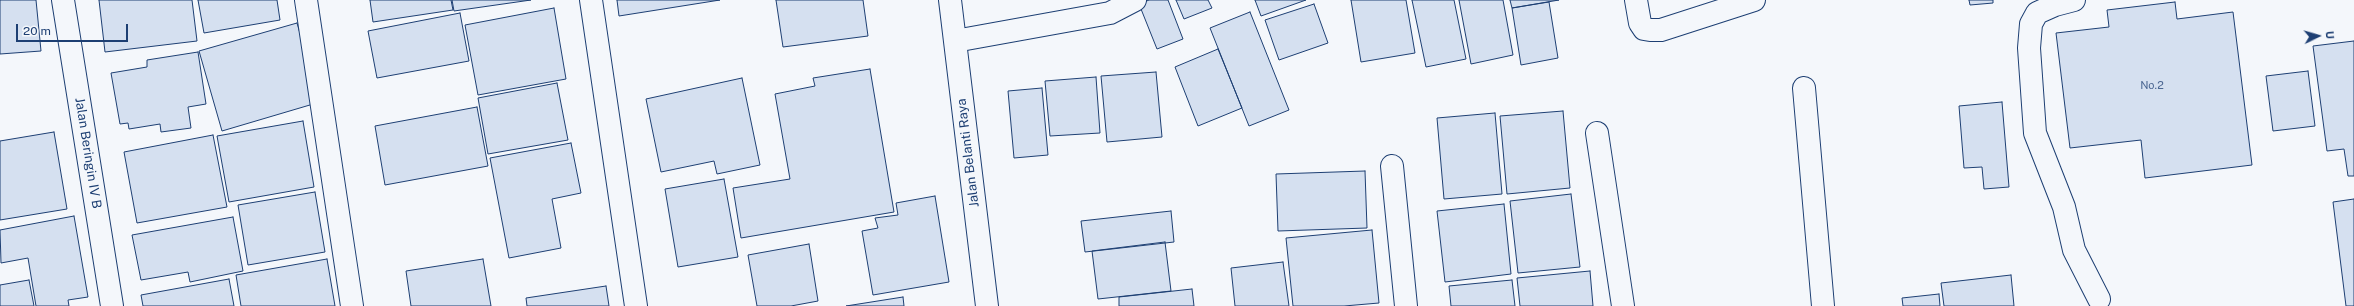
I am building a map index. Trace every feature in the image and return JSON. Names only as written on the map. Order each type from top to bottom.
[{"type":"street","name":"Jalan Beringin IV B","points":[[63,0],[112,306]]},
{"type":"street","points":[[306,0],[352,306]]},
{"type":"street","points":[[590,0],[636,306]]},
{"type":"street","name":"Jalan Belanti Raya","points":[[950,0],[987,306]]},
{"type":"street","points":[[955,40],[1110,13],[1135,0]]},
{"type":"street","points":[[1636,0],[1640,23],[1644,29],[1650,30],[1661,30],[1754,0]]},
{"type":"street","points":[[2074,0],[2054,5],[2037,13],[2031,24],[2029,48],[2035,133],[2062,200],[2074,250],[2099,299]]},
{"type":"street","points":[[1804,88],[1824,306]]},
{"type":"street","points":[[1597,134],[1623,306]]},
{"type":"street","points":[[1392,166],[1406,306]]},
{"type":"building","points":[[0,0],[36,0],[41,51],[0,54]]},
{"type":"building","points":[[99,0],[192,0],[197,41],[105,52]]},
{"type":"building","points":[[198,0],[277,0],[280,20],[204,33]]},
{"type":"building","points":[[370,0],[451,0],[453,10],[373,22]]},
{"type":"building","points":[[452,0],[531,0],[454,11]]},
{"type":"building","points":[[617,0],[720,0],[619,16]]},
{"type":"building","points":[[776,0],[863,0],[868,36],[783,47]]},
{"type":"building","points":[[1149,0],[1168,0],[1183,39],[1157,49],[1139,4]]},
{"type":"building","points":[[1176,0],[1208,0],[1212,8],[1184,19]]},
{"type":"building","points":[[1255,0],[1306,0],[1261,16]]},
{"type":"building","points":[[1351,0],[1406,0],[1415,53],[1361,62]]},
{"type":"building","points":[[1412,0],[1454,0],[1466,59],[1426,67]]},
{"type":"building","points":[[1459,0],[1503,0],[1513,55],[1471,64]]},
{"type":"building","points":[[1510,0],[1559,0],[1512,8]]},
{"type":"building","points":[[1969,0],[1993,0],[1993,3],[1970,5]]},
{"type":"building","points":[[1549,2],[1558,58],[1521,65],[1512,8]]},
{"type":"building","points":[[2175,2],[2177,19],[2233,12],[2252,165],[2145,178],[2141,140],[2070,148],[2056,33],[2109,27],[2107,10]]},
{"type":"building","points":[[1314,4],[1328,43],[1279,60],[1265,20]]},
{"type":"building","points":[[554,8],[566,79],[478,95],[465,25]]},
{"type":"building","points":[[1250,12],[1289,110],[1249,126],[1210,28]]},
{"type":"building","points":[[460,13],[469,61],[377,78],[368,31]]},
{"type":"building","points":[[297,23],[320,102],[222,131],[199,51]]},
{"type":"building","points":[[2354,41],[2354,176],[2348,176],[2344,149],[2327,151],[2313,46]]},
{"type":"building","points":[[1218,49],[1242,108],[1198,126],[1175,67]]},
{"type":"building","points":[[198,52],[206,104],[188,107],[191,128],[161,132],[160,124],[129,129],[128,123],[120,124],[111,73],[147,67],[147,60]]},
{"type":"building","points":[[870,69],[894,212],[741,238],[733,188],[790,179],[775,94],[815,86],[813,78]]},
{"type":"building","points":[[2308,71],[2315,126],[2273,131],[2266,76]]},
{"type":"building","points":[[1156,72],[1162,137],[1107,142],[1101,76]]},
{"type":"building","points":[[1096,77],[1100,133],[1050,136],[1045,81]]},
{"type":"building","points":[[742,78],[760,165],[717,174],[714,161],[661,172],[646,99]]},
{"type":"building","points":[[557,83],[568,140],[488,154],[478,98]]},
{"type":"building","points":[[1042,88],[1048,155],[1014,158],[1008,91]]},
{"type":"building","points":[[2002,102],[2009,187],[1984,189],[1982,167],[1964,168],[1959,106]]},
{"type":"building","points":[[477,107],[488,166],[385,185],[375,126]]},
{"type":"building","points":[[1563,111],[1570,188],[1507,194],[1500,116]]},
{"type":"building","points":[[1495,113],[1502,194],[1444,199],[1437,118]]},
{"type":"building","points":[[303,121],[314,187],[229,202],[217,136]]},
{"type":"building","points":[[54,132],[67,209],[0,220],[0,141]]},
{"type":"building","points":[[213,135],[227,207],[137,223],[124,152]]},
{"type":"building","points":[[571,143],[581,193],[552,199],[561,248],[509,258],[490,158]]},
{"type":"building","points":[[1365,171],[1367,228],[1278,231],[1276,174]]},
{"type":"building","points":[[724,179],[738,257],[678,267],[665,189]]},
{"type":"building","points":[[315,192],[325,252],[248,265],[238,205]]},
{"type":"building","points":[[1571,194],[1580,267],[1518,273],[1510,201]]},
{"type":"building","points":[[935,196],[949,282],[873,295],[862,231],[878,228],[875,218],[898,215],[896,203]]},
{"type":"building","points":[[2354,199],[2354,306],[2346,306],[2333,202]]},
{"type":"building","points":[[1504,204],[1511,274],[1445,282],[1437,211]]},
{"type":"building","points":[[1171,211],[1174,242],[1085,252],[1081,221]]},
{"type":"building","points":[[74,216],[88,297],[68,300],[69,306],[36,306],[28,258],[1,263],[0,230]]},
{"type":"building","points":[[233,217],[243,271],[190,282],[188,272],[141,280],[132,235]]},
{"type":"building","points":[[1372,230],[1379,303],[1344,306],[1293,306],[1286,238]]},
{"type":"building","points":[[1165,242],[1171,291],[1098,299],[1092,251]]},
{"type":"building","points":[[809,244],[818,301],[791,306],[757,306],[748,255]]},
{"type":"building","points":[[327,259],[335,306],[241,306],[236,275]]},
{"type":"building","points":[[483,259],[491,306],[411,306],[406,271]]},
{"type":"building","points":[[1283,262],[1289,306],[1235,306],[1231,268]]},
{"type":"building","points":[[1590,271],[1593,306],[1520,306],[1517,278]]},
{"type":"building","points":[[2011,275],[2014,306],[1944,306],[1941,283]]},
{"type":"building","points":[[229,279],[234,306],[143,306],[141,295]]},
{"type":"building","points":[[29,280],[34,306],[0,306],[0,285]]},
{"type":"building","points":[[1512,280],[1515,306],[1451,306],[1449,286]]},
{"type":"building","points":[[606,286],[609,306],[527,306],[526,298]]},
{"type":"building","points":[[1192,289],[1194,306],[1119,306],[1119,297]]},
{"type":"building","points":[[1939,294],[1940,306],[1903,306],[1902,298]]},
{"type":"building","points":[[903,297],[904,306],[846,306]]}]
